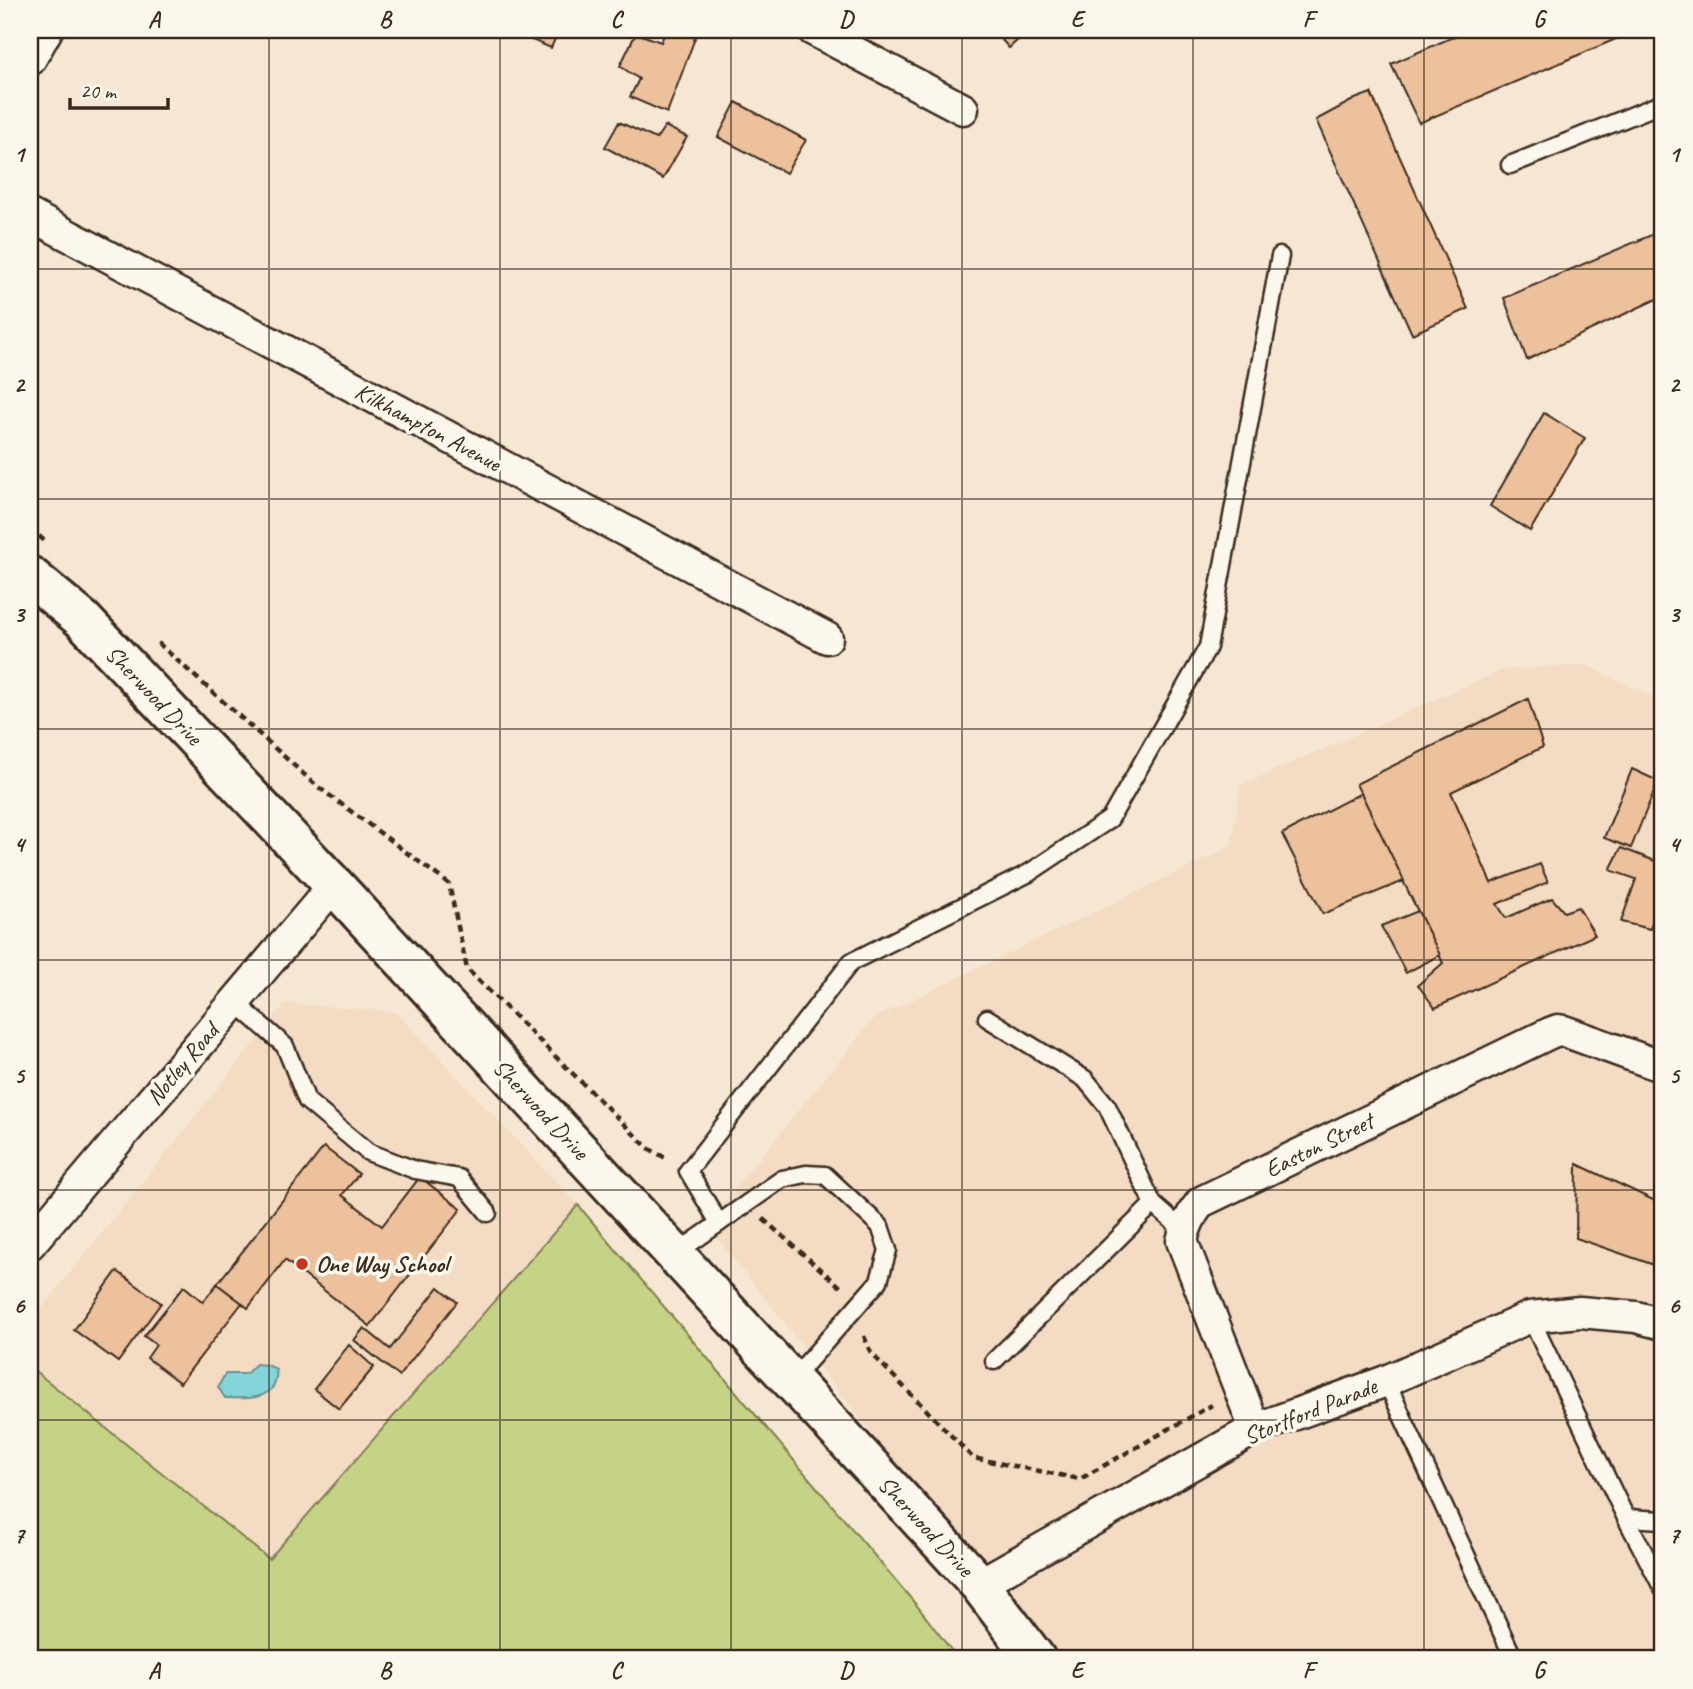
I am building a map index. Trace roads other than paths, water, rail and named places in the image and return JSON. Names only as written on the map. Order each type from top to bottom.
[{"type":"street","points":[[30,60],[47,30]]},
{"type":"street","points":[[813,30],[963,108]]},
{"type":"street","name":"Kilkhampton Avenue","points":[[30,215],[827,638]]},
{"type":"street","name":"Sherwood Drive","points":[[40,561],[83,620],[334,885],[979,1584],[1036,1659]]},
{"type":"street","name":"Notley Road","points":[[30,1244],[334,885]]},
{"type":"street","name":"Easton Street","points":[[1184,1231],[1201,1202],[1558,1030],[1663,1067]]},
{"type":"street","points":[[1184,1231],[1182,1241],[1255,1429]]},
{"type":"street","name":"Stortford Parade","points":[[979,1584],[1255,1429],[1385,1381],[1530,1317],[1580,1312],[1636,1317],[1663,1324]]},
{"type":"lane","points":[[1510,165],[1663,103]]},
{"type":"lane","points":[[719,1223],[688,1171],[851,962],[1029,873],[1110,819],[1208,647],[1280,256]]},
{"type":"lane","points":[[235,1002],[285,1046],[307,1101],[368,1152],[415,1170],[459,1178],[488,1213]]},
{"type":"lane","points":[[987,1018],[1085,1079],[1107,1106],[1153,1204],[1184,1231]]},
{"type":"lane","points":[[675,1254],[782,1179],[806,1174],[825,1175],[880,1226],[888,1250],[879,1281],[791,1381]]},
{"type":"lane","points":[[994,1361],[1153,1204]]},
{"type":"lane","points":[[1530,1317],[1663,1590]]},
{"type":"lane","points":[[1385,1381],[1514,1659]]},
{"type":"lane","points":[[1626,1518],[1663,1520]]},
{"type":"water","points":[[256,1364],[276,1369],[273,1387],[267,1393],[252,1398],[225,1398],[218,1387],[225,1374],[246,1374]]},
{"type":"place","name":"One Way School","points":[[302,1264]]}]
